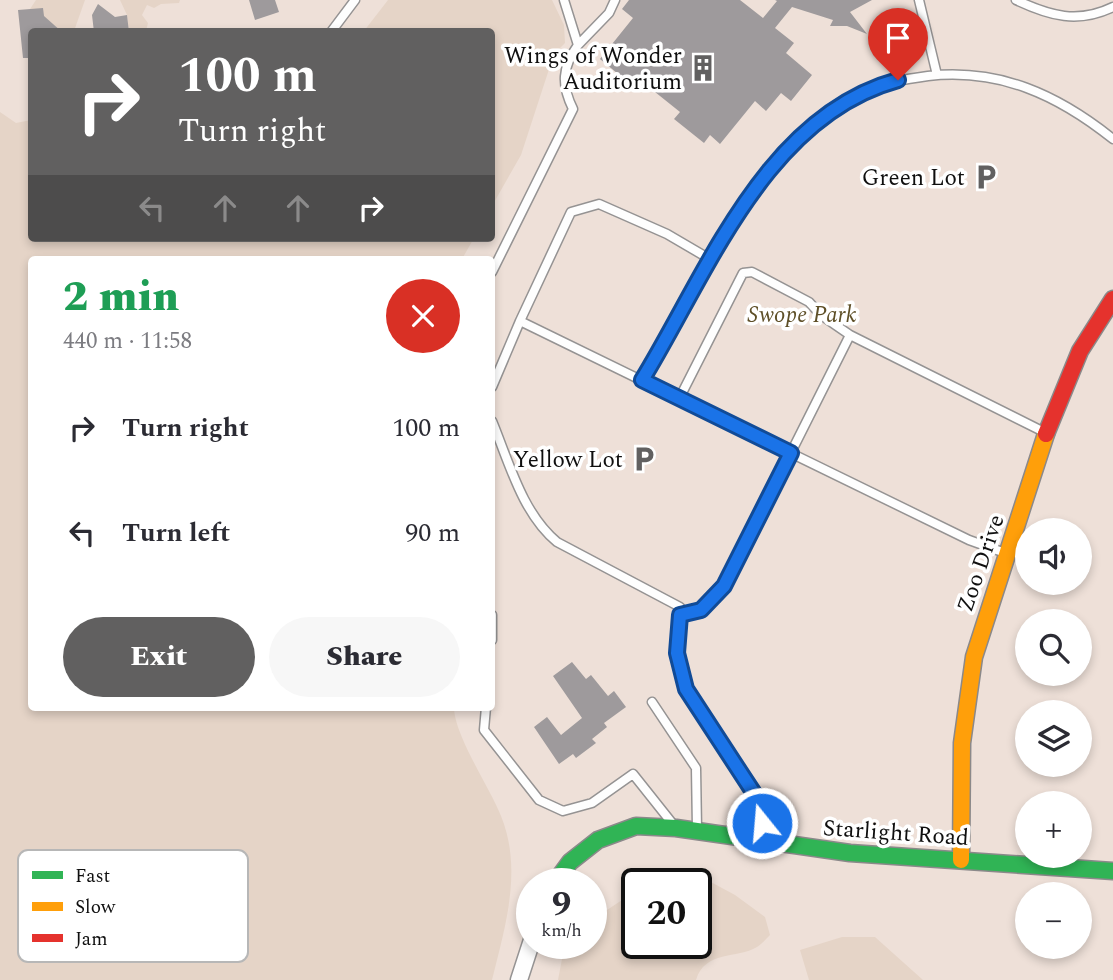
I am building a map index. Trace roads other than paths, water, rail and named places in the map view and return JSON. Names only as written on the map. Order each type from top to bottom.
[{"type":"street","name":"Zoo Drive","points":[[961,860],[960,753],[968,680],[982,625],[1009,554],[1045,433],[1086,339],[1113,299]]},
{"type":"street","name":"Starlight Road","points":[[566,868],[598,840],[636,826],[676,828],[850,853],[1113,871]]},
{"type":"street","points":[[519,980],[526,959]]},
{"type":"lane","points":[[334,28],[355,0]]},
{"type":"lane","points":[[564,0],[578,45]]},
{"type":"lane","points":[[495,266],[573,109],[564,77],[569,58],[609,13],[615,0]]},
{"type":"lane","points":[[919,0],[937,75]]},
{"type":"lane","points":[[1016,0],[1062,18],[1084,18],[1113,7]]},
{"type":"lane","points":[[642,380],[708,258],[754,191],[829,112],[878,86],[959,73],[1010,83],[1054,97],[1113,139]]},
{"type":"lane","points":[[495,380],[571,212],[599,204],[667,234],[708,258]]},
{"type":"lane","points":[[679,399],[743,273],[752,272],[809,302],[821,315],[850,335],[1045,433]]},
{"type":"lane","points":[[520,321],[970,540],[1009,554]]},
{"type":"lane","points":[[680,615],[701,610],[724,586],[850,335]]},
{"type":"lane","points":[[495,428],[533,516],[543,530],[557,542],[680,607],[677,653],[686,689],[761,804],[763,842]]},
{"type":"lane","points":[[652,702],[696,768],[697,832]]},
{"type":"lane","points":[[486,711],[484,730],[539,800],[563,811],[592,803],[633,774],[676,828]]},
{"type":"place","name":"Wings of Wonder Auditorium","points":[[703,68]]},
{"type":"place","name":"Green Lot","points":[[986,177]]},
{"type":"place","name":"Yellow Lot","points":[[644,459]]},
{"type":"park label","name":"Swope Park","points":[[802,314]]}]
